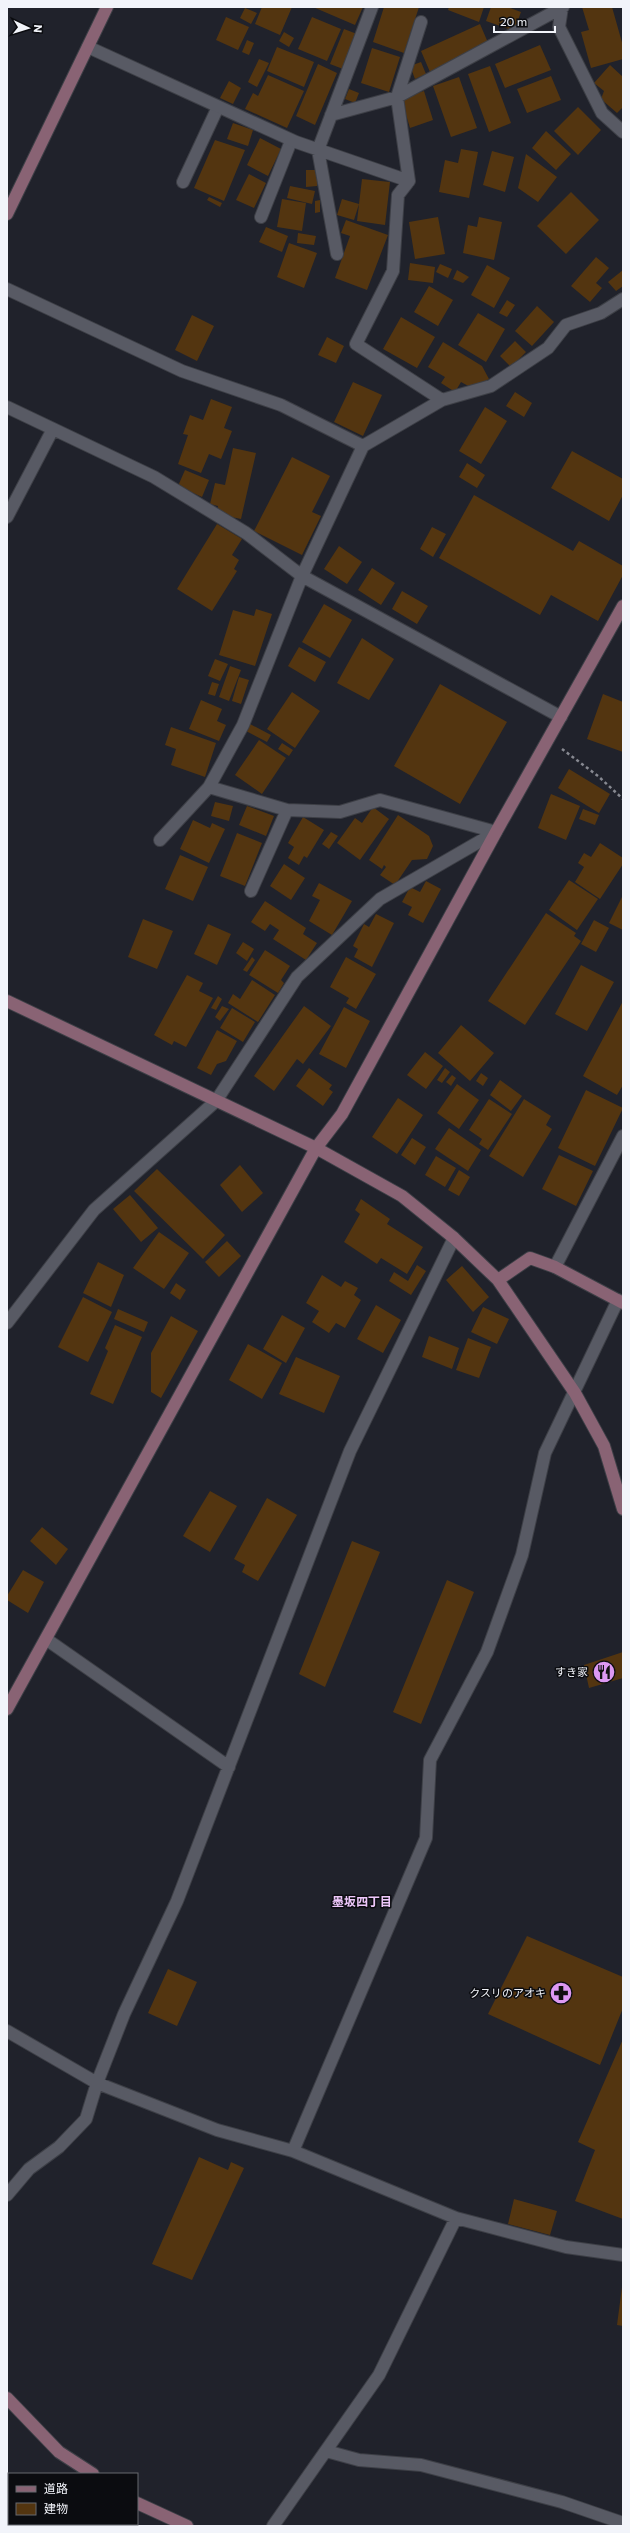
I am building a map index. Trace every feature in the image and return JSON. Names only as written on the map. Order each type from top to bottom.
[{"type":"street","points":[[7,214],[108,7]]},
{"type":"street","points":[[337,254],[318,150],[372,7]]},
{"type":"street","points":[[331,115],[397,97],[562,7]]},
{"type":"street","points":[[562,7],[559,27],[602,112],[623,132]]},
{"type":"street","points":[[421,22],[397,97],[409,181],[398,195],[393,272],[356,344],[442,400]]},
{"type":"street","points":[[88,47],[292,140],[409,181]]},
{"type":"street","points":[[183,182],[218,107]]},
{"type":"street","points":[[260,217],[292,140]]},
{"type":"street","points":[[7,289],[182,371],[281,405],[364,446]]},
{"type":"street","points":[[160,840],[209,787],[242,725],[302,576],[364,446],[442,400],[491,386],[548,348],[566,325],[601,313],[623,299]]},
{"type":"street","points":[[7,407],[154,477],[246,533],[302,576],[561,717]]},
{"type":"street","points":[[7,517],[53,429]]},
{"type":"street","points":[[7,1709],[316,1148],[342,1114],[496,832],[623,606]]},
{"type":"street","points":[[209,787],[288,810],[340,812],[380,800],[496,832]]},
{"type":"street","points":[[251,891],[288,810]]},
{"type":"street","points":[[7,1323],[94,1210],[216,1101],[297,977],[380,899],[496,832]]},
{"type":"street","points":[[7,1001],[316,1148],[402,1196],[454,1238],[498,1280],[575,1392],[604,1446],[622,1496],[623,1509]]},
{"type":"street","points":[[555,1267],[623,1136]]},
{"type":"street","points":[[7,2195],[29,2169],[59,2147],[86,2119],[97,2083],[124,2014],[178,1901],[350,1451],[454,1238]]},
{"type":"street","points":[[293,2151],[426,1838],[430,1760],[487,1652],[522,1555],[545,1453],[620,1302],[555,1267],[530,1258],[498,1280]]},
{"type":"street","points":[[46,1639],[229,1767]]},
{"type":"street","points":[[7,2031],[97,2083],[217,2130],[293,2151],[456,2218],[566,2247],[623,2255]]},
{"type":"street","points":[[273,2526],[379,2375],[456,2218]]},
{"type":"street","points":[[7,2398],[59,2452],[91,2473]]},
{"type":"street","points":[[326,2451],[359,2460],[422,2465],[562,2502],[623,2523]]},
{"type":"street","points":[[138,2503],[187,2526]]},
{"type":"path","points":[[549,739],[598,776],[623,799]]},
{"type":"building","points":[[262,7],[292,7],[280,35],[255,24]]},
{"type":"building","points":[[313,7],[363,7],[355,25]]},
{"type":"building","points":[[384,7],[419,7],[404,53],[373,42]]},
{"type":"building","points":[[449,7],[484,7],[479,22],[448,10]]},
{"type":"building","points":[[491,7],[507,7],[521,12],[514,31],[486,21]]},
{"type":"building","points":[[582,7],[612,7],[623,46],[623,59],[591,68],[581,32],[589,30]]},
{"type":"building","points":[[245,8],[257,13],[251,24],[240,18]]},
{"type":"building","points":[[226,17],[249,27],[238,50],[216,40]]},
{"type":"building","points":[[312,17],[341,29],[327,61],[298,49]]},
{"type":"building","points":[[480,24],[489,45],[430,72],[421,51]]},
{"type":"building","points":[[344,29],[357,34],[343,69],[330,64]]},
{"type":"building","points":[[284,32],[294,38],[289,47],[279,41]]},
{"type":"building","points":[[247,40],[254,43],[249,55],[242,52]]},
{"type":"building","points":[[540,45],[551,70],[505,88],[495,64]]},
{"type":"building","points":[[277,47],[314,62],[304,87],[267,71]]},
{"type":"building","points":[[372,48],[400,57],[389,92],[361,83]]},
{"type":"building","points":[[259,59],[269,63],[257,87],[248,82]]},
{"type":"building","points":[[421,62],[426,74],[415,79],[410,66]]},
{"type":"building","points":[[318,64],[337,73],[315,125],[296,116]]},
{"type":"building","points":[[610,65],[623,77],[623,107],[617,113],[601,99],[604,91],[594,83]]},
{"type":"building","points":[[490,66],[511,123],[489,132],[468,74]]},
{"type":"building","points":[[268,75],[304,91],[287,128],[245,109],[253,93],[258,96]]},
{"type":"building","points":[[551,76],[561,100],[527,113],[517,89]]},
{"type":"building","points":[[459,77],[477,128],[451,137],[433,86]]},
{"type":"building","points":[[229,81],[241,88],[233,104],[220,98]]},
{"type":"building","points":[[349,89],[359,93],[355,103],[345,99]]},
{"type":"building","points":[[424,91],[433,120],[410,128],[401,98]]},
{"type":"building","points":[[578,107],[601,130],[578,155],[554,131]]},
{"type":"building","points":[[233,123],[253,130],[248,146],[227,139]]},
{"type":"building","points":[[546,131],[571,154],[556,170],[532,148]]},
{"type":"building","points":[[260,138],[281,149],[268,176],[247,165]]},
{"type":"building","points":[[215,140],[245,150],[224,201],[194,188]]},
{"type":"building","points":[[461,149],[478,152],[469,198],[439,192],[445,160],[458,163]]},
{"type":"building","points":[[492,151],[514,157],[505,192],[483,185]]},
{"type":"building","points":[[526,154],[557,177],[538,202],[518,188]]},
{"type":"building","points":[[306,170],[317,170],[317,186],[306,187]]},
{"type":"building","points":[[249,174],[266,183],[254,208],[236,200]]},
{"type":"building","points":[[362,179],[390,182],[385,225],[357,221]]},
{"type":"building","points":[[290,186],[315,191],[312,204],[287,198]]},
{"type":"building","points":[[571,192],[599,220],[566,254],[537,226]]},
{"type":"building","points":[[209,197],[222,203],[220,207],[207,200]]},
{"type":"building","points":[[282,199],[306,203],[302,231],[277,227]]},
{"type":"building","points":[[342,199],[359,204],[354,220],[337,215]]},
{"type":"building","points":[[320,200],[320,212],[315,213],[315,201]]},
{"type":"building","points":[[438,217],[445,254],[415,259],[409,222]]},
{"type":"building","points":[[479,217],[502,222],[494,260],[463,253],[468,225],[477,227]]},
{"type":"building","points":[[346,220],[388,235],[367,290],[335,278],[350,236],[341,233]]},
{"type":"building","points":[[266,227],[288,236],[282,252],[259,242]]},
{"type":"building","points":[[298,233],[316,236],[314,245],[297,243]]},
{"type":"building","points":[[289,243],[317,253],[304,288],[277,277]]},
{"type":"building","points":[[596,257],[609,268],[596,283],[602,288],[590,302],[571,286]]},
{"type":"building","points":[[410,263],[435,267],[433,283],[408,280]]},
{"type":"building","points":[[440,264],[452,269],[448,278],[436,272]]},
{"type":"building","points":[[487,265],[510,278],[494,308],[471,295]]},
{"type":"building","points":[[457,270],[469,277],[463,283],[453,279]]},
{"type":"building","points":[[623,270],[623,286],[616,291],[608,282]]},
{"type":"building","points":[[429,286],[453,300],[438,326],[414,312]]},
{"type":"building","points":[[507,300],[515,305],[507,317],[499,313]]},
{"type":"building","points":[[537,306],[554,322],[532,346],[515,331]]},
{"type":"building","points":[[478,313],[505,329],[486,362],[458,345]]},
{"type":"building","points":[[192,315],[214,326],[197,361],[175,350]]},
{"type":"building","points":[[401,317],[435,337],[417,368],[383,349]]},
{"type":"building","points":[[327,337],[344,346],[336,363],[318,355]]},
{"type":"building","points":[[515,341],[526,352],[511,367],[500,356]]},
{"type":"building","points":[[443,342],[482,366],[489,379],[472,388],[461,382],[455,392],[441,383],[445,377],[428,367]]},
{"type":"building","points":[[353,382],[382,395],[363,436],[334,422]]},
{"type":"building","points":[[515,392],[532,403],[524,417],[506,406]]},
{"type":"building","points":[[211,399],[232,407],[224,428],[232,431],[221,459],[209,454],[201,473],[178,464],[188,435],[183,434],[190,415],[203,420]]},
{"type":"building","points":[[485,407],[507,421],[481,464],[459,451]]},
{"type":"building","points":[[233,448],[256,453],[241,519],[217,514],[218,506],[210,504],[215,483],[225,485]]},
{"type":"building","points":[[572,451],[623,479],[623,495],[609,521],[551,488]]},
{"type":"building","points":[[292,457],[330,476],[312,512],[321,516],[302,555],[254,531]]},
{"type":"building","points":[[467,463],[485,475],[477,488],[459,477]]},
{"type":"building","points":[[185,470],[209,480],[202,497],[178,486]]},
{"type":"building","points":[[474,495],[573,551],[579,541],[623,566],[623,575],[598,621],[551,595],[540,615],[439,558]]},
{"type":"building","points":[[217,524],[242,539],[232,555],[239,560],[234,569],[237,571],[212,611],[177,589]]},
{"type":"building","points":[[432,527],[446,534],[433,557],[420,549]]},
{"type":"building","points":[[339,546],[362,562],[347,584],[324,569]]},
{"type":"building","points":[[372,568],[395,583],[381,605],[358,590]]},
{"type":"building","points":[[402,591],[428,606],[417,624],[392,609]]},
{"type":"building","points":[[324,604],[352,620],[330,658],[302,642]]},
{"type":"building","points":[[256,609],[272,614],[255,666],[219,655],[233,610],[254,616]]},
{"type":"building","points":[[362,638],[394,659],[369,700],[337,683]]},
{"type":"building","points":[[299,647],[326,662],[315,682],[288,666]]},
{"type":"building","points":[[215,659],[228,664],[220,681],[208,676]]},
{"type":"building","points":[[230,666],[241,670],[229,701],[219,697]]},
{"type":"building","points":[[239,677],[249,680],[241,704],[232,701]]},
{"type":"building","points":[[212,682],[219,684],[215,696],[208,694]]},
{"type":"building","points":[[440,684],[507,722],[460,804],[394,766]]},
{"type":"building","points":[[292,692],[320,711],[295,748],[267,729]]},
{"type":"building","points":[[603,694],[623,702],[623,752],[587,739]]},
{"type":"building","points":[[201,700],[222,709],[217,721],[226,725],[219,741],[189,729]]},
{"type":"building","points":[[250,724],[271,735],[267,742],[246,731]]},
{"type":"building","points":[[171,727],[216,743],[205,777],[171,765],[176,749],[165,745]]},
{"type":"building","points":[[259,740],[286,758],[262,794],[235,775]]},
{"type":"building","points":[[282,743],[293,750],[289,756],[278,749]]},
{"type":"building","points":[[569,769],[610,794],[599,813],[558,788]]},
{"type":"building","points":[[551,794],[580,806],[566,840],[538,828]]},
{"type":"building","points":[[215,802],[233,806],[229,821],[211,816]]},
{"type":"building","points":[[247,806],[274,816],[266,836],[239,825]]},
{"type":"building","points":[[373,807],[389,819],[360,860],[337,843],[355,818],[362,823]]},
{"type":"building","points":[[583,809],[599,815],[595,825],[579,819]]},
{"type":"building","points":[[398,815],[429,836],[433,846],[427,859],[412,860],[395,885],[380,875],[386,867],[384,865],[382,869],[369,860]]},
{"type":"building","points":[[303,817],[324,830],[307,858],[304,856],[299,865],[288,858],[294,847],[288,843]]},
{"type":"building","points":[[193,820],[210,828],[212,823],[225,829],[209,863],[180,849]]},
{"type":"building","points":[[331,832],[338,836],[329,849],[322,844]]},
{"type":"building","points":[[237,833],[262,843],[245,886],[220,876]]},
{"type":"building","points":[[600,843],[623,858],[623,864],[600,899],[575,882],[584,867],[578,863],[584,853],[591,857]]},
{"type":"building","points":[[180,855],[208,867],[193,901],[165,889]]},
{"type":"building","points":[[284,864],[305,878],[291,900],[270,886]]},
{"type":"building","points":[[569,880],[598,899],[577,930],[549,910]]},
{"type":"building","points":[[426,881],[441,889],[423,923],[408,915],[412,907],[402,902],[410,887],[420,892]]},
{"type":"building","points":[[319,883],[352,901],[332,935],[309,921],[320,900],[312,896]]},
{"type":"building","points":[[623,895],[623,930],[609,923]]},
{"type":"building","points":[[265,901],[306,928],[303,934],[317,943],[306,960],[273,939],[279,930],[270,924],[265,931],[251,922]]},
{"type":"building","points":[[546,913],[576,933],[574,936],[581,941],[525,1025],[488,1001]]},
{"type":"building","points":[[376,914],[394,923],[372,967],[354,957],[358,949],[353,946],[364,924],[369,927]]},
{"type":"building","points":[[143,919],[173,931],[157,969],[128,957]]},
{"type":"building","points":[[594,920],[609,928],[596,952],[581,944]]},
{"type":"building","points":[[208,924],[231,934],[217,965],[194,954]]},
{"type":"building","points":[[243,942],[254,949],[247,961],[236,953]]},
{"type":"building","points":[[265,950],[290,966],[281,980],[284,983],[278,993],[249,975]]},
{"type":"building","points":[[252,957],[255,960],[247,972],[243,970]]},
{"type":"building","points":[[346,957],[376,974],[356,1009],[346,1003],[349,998],[330,987]]},
{"type":"building","points":[[581,965],[614,982],[587,1031],[555,1014]]},
{"type":"building","points":[[187,975],[203,983],[199,991],[213,998],[186,1047],[174,1041],[172,1045],[154,1035]]},
{"type":"building","points":[[252,980],[275,995],[258,1022],[228,1003],[233,994],[240,999]]},
{"type":"building","points":[[218,996],[222,999],[216,1010],[211,1008]]},
{"type":"building","points":[[623,1001],[623,1085],[617,1095],[583,1076]]},
{"type":"building","points":[[222,1006],[229,1009],[220,1021],[215,1017]]},
{"type":"building","points":[[304,1006],[331,1026],[303,1064],[297,1059],[274,1091],[254,1076]]},
{"type":"building","points":[[344,1007],[370,1021],[346,1068],[319,1054]]},
{"type":"building","points":[[232,1008],[255,1022],[243,1042],[220,1028]]},
{"type":"building","points":[[461,1025],[494,1053],[470,1081],[438,1053]]},
{"type":"building","points":[[217,1030],[237,1041],[226,1061],[217,1064],[211,1075],[197,1068]]},
{"type":"building","points":[[425,1052],[443,1066],[426,1089],[407,1075]]},
{"type":"building","points":[[309,1068],[332,1085],[329,1089],[333,1092],[323,1106],[296,1086]]},
{"type":"building","points":[[445,1068],[450,1072],[442,1083],[437,1080]]},
{"type":"building","points":[[481,1073],[488,1078],[483,1086],[476,1081]]},
{"type":"building","points":[[452,1075],[456,1078],[451,1086],[446,1082]]},
{"type":"building","points":[[500,1080],[522,1096],[511,1111],[490,1095]]},
{"type":"building","points":[[457,1084],[479,1100],[459,1129],[437,1113]]},
{"type":"building","points":[[586,1090],[623,1108],[595,1166],[558,1148]]},
{"type":"building","points":[[398,1098],[423,1115],[397,1154],[372,1137]]},
{"type":"building","points":[[489,1099],[512,1114],[488,1150],[479,1144],[482,1139],[469,1130]]},
{"type":"building","points":[[524,1099],[551,1116],[546,1125],[552,1129],[523,1177],[489,1156]]},
{"type":"building","points":[[449,1128],[481,1150],[468,1171],[435,1149]]},
{"type":"building","points":[[412,1138],[426,1147],[415,1165],[401,1155]]},
{"type":"building","points":[[559,1155],[593,1171],[576,1206],[542,1189]]},
{"type":"building","points":[[436,1156],[456,1168],[445,1187],[425,1175]]},
{"type":"building","points":[[240,1165],[263,1193],[242,1212],[220,1185]]},
{"type":"building","points":[[157,1169],[225,1235],[203,1259],[134,1191]]},
{"type":"building","points":[[459,1170],[470,1177],[459,1196],[448,1190]]},
{"type":"building","points":[[130,1195],[158,1228],[141,1242],[113,1209]]},
{"type":"building","points":[[361,1199],[390,1219],[387,1224],[423,1247],[407,1274],[381,1258],[377,1264],[344,1242],[360,1214],[355,1210]]},
{"type":"building","points":[[159,1232],[189,1253],[164,1289],[133,1268]]},
{"type":"building","points":[[227,1241],[241,1256],[219,1277],[205,1262]]},
{"type":"building","points":[[98,1262],[124,1275],[111,1307],[83,1293]]},
{"type":"building","points":[[417,1265],[426,1271],[411,1295],[389,1281],[394,1272],[408,1281]]},
{"type":"building","points":[[462,1266],[489,1297],[473,1312],[446,1280]]},
{"type":"building","points":[[322,1275],[341,1287],[345,1281],[358,1288],[354,1295],[361,1300],[345,1328],[336,1323],[329,1333],[312,1322],[319,1311],[306,1303]]},
{"type":"building","points":[[176,1283],[186,1290],[180,1300],[170,1293]]},
{"type":"building","points":[[83,1297],[112,1312],[88,1362],[58,1347]]},
{"type":"building","points":[[376,1305],[401,1320],[383,1353],[357,1339]]},
{"type":"building","points":[[483,1307],[509,1319],[497,1344],[471,1332]]},
{"type":"building","points":[[118,1309],[148,1322],[144,1332],[114,1319]]},
{"type":"building","points":[[282,1315],[305,1328],[286,1363],[263,1349]]},
{"type":"building","points":[[171,1316],[198,1331],[161,1398],[151,1392],[151,1353]]},
{"type":"building","points":[[115,1325],[142,1337],[113,1404],[90,1394],[108,1351],[105,1348]]},
{"type":"building","points":[[429,1336],[459,1348],[452,1369],[422,1357]]},
{"type":"building","points":[[468,1338],[491,1347],[479,1378],[456,1370]]},
{"type":"building","points":[[248,1344],[282,1363],[262,1399],[229,1380]]},
{"type":"building","points":[[296,1357],[340,1376],[324,1413],[279,1394]]},
{"type":"building","points":[[210,1491],[237,1506],[210,1552],[183,1536]]},
{"type":"building","points":[[267,1498],[297,1515],[258,1581],[242,1572],[245,1565],[234,1559]]},
{"type":"building","points":[[42,1527],[68,1549],[56,1565],[30,1541]]},
{"type":"building","points":[[352,1541],[380,1552],[325,1687],[299,1674]]},
{"type":"building","points":[[23,1570],[44,1582],[28,1613],[7,1600],[7,1596]]},
{"type":"building","points":[[447,1580],[474,1592],[421,1724],[393,1712]]},
{"type":"building","name":"すき家","points":[[623,1652],[623,1678],[589,1688],[584,1665]]},
{"type":"building","name":"クスリのアオキ","points":[[527,1936],[623,1977],[623,2008],[600,2065],[488,2014]]},
{"type":"building","points":[[168,1969],[197,1982],[177,2026],[148,2013]]},
{"type":"building","points":[[623,2039],[623,2219],[575,2201],[595,2150],[578,2142]]},
{"type":"building","points":[[199,2157],[228,2170],[231,2162],[244,2168],[192,2280],[152,2264]]},
{"type":"building","points":[[514,2199],[557,2211],[550,2235],[508,2224]]},
{"type":"building","points":[[623,2287],[623,2326],[617,2325]]},
{"type":"place","name":"すき家","points":[[604,1672]]},
{"type":"place","name":"クスリのアオキ","points":[[561,1993]]},
{"type":"district","name":"墨坂四丁目","points":[[362,1902]]}]
